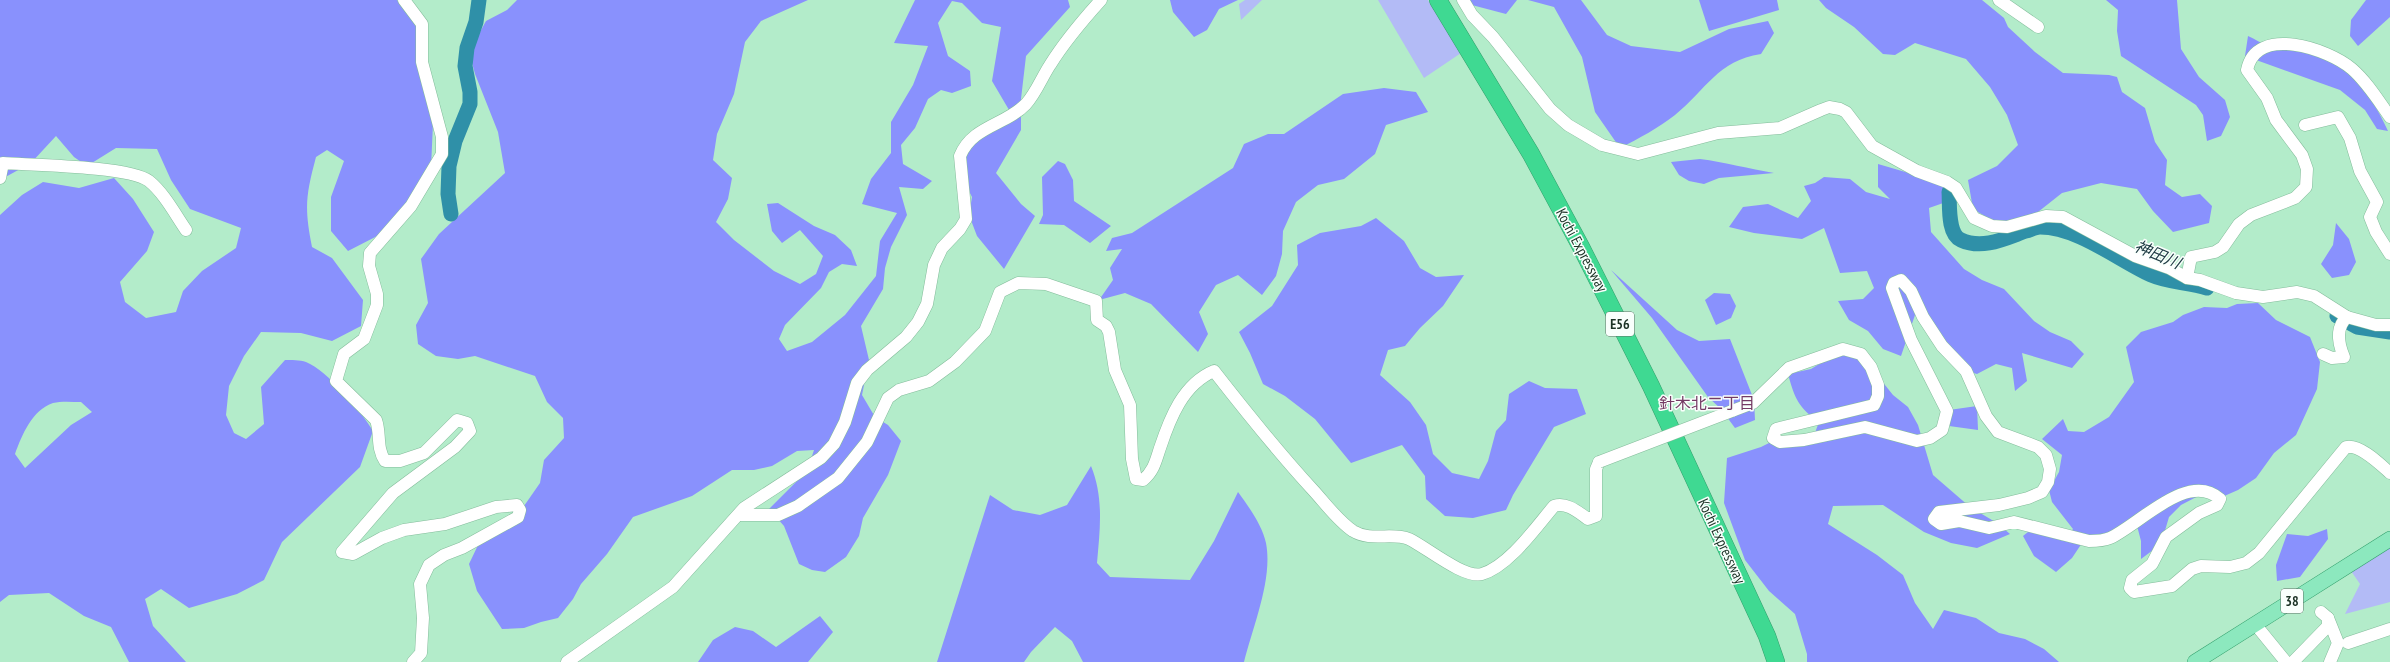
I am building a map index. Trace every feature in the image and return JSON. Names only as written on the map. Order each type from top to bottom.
[{"type":"highway","name":"Kochi Expressway","points":[[1438,0],[1531,154],[1581,247],[1652,386],[1767,636],[1776,662]]},
{"type":"main road","name":"38","points":[[2195,662],[2390,539]]},
{"type":"street","points":[[404,0],[422,24],[422,62],[442,137],[442,154],[411,206],[370,253],[369,266],[377,294],[377,305],[364,338],[344,354],[336,381],[376,420],[379,428],[378,445],[385,461],[400,461],[424,453],[457,420],[467,423],[470,431],[455,447],[393,493],[342,552],[352,554],[382,538],[404,530],[445,524],[496,507],[517,505],[520,510],[518,517],[462,548],[444,555],[429,566],[420,584],[423,618],[421,653],[412,662]]},
{"type":"street","points":[[567,662],[673,587],[750,504],[782,485],[821,458],[834,444],[845,422],[857,383],[867,370],[906,337],[918,322],[927,304],[934,265],[942,248],[960,229],[966,219],[960,156],[963,148],[970,140],[989,126],[1002,121],[1025,105],[1068,35],[1101,0]]},
{"type":"street","points":[[1463,0],[1472,15],[1493,36],[1550,109],[1568,125],[1602,145],[1638,154],[1718,133],[1780,128],[1830,107],[1840,109],[1846,112],[1872,146],[1911,168],[1947,182],[1956,188],[1974,218],[1992,226],[2008,227],[2046,216],[2063,217],[2135,256],[2168,268],[2187,278],[2200,280],[2236,293],[2263,297],[2297,292],[2314,296],[2347,317],[2376,325],[2390,325]]},
{"type":"street","points":[[1999,0],[2038,27]]},
{"type":"street","points":[[2187,278],[2191,257],[2215,252],[2223,247],[2239,224],[2251,215],[2295,198],[2306,187],[2307,169],[2302,155],[2276,120],[2267,98],[2247,70],[2249,62],[2259,51],[2270,44],[2283,44],[2304,47],[2333,55],[2365,82],[2390,117]]},
{"type":"street","points":[[2305,125],[2338,117],[2350,138],[2360,171],[2377,202],[2370,217],[2376,232],[2390,254]]},
{"type":"street","points":[[0,178],[3,163],[77,167],[148,180],[158,191],[186,230]]},
{"type":"street","points":[[739,515],[778,515],[798,506],[838,478],[868,442],[888,398],[899,390],[929,381],[955,362],[985,331],[1000,292],[1018,283],[1046,284],[1096,301],[1098,320],[1106,326],[1109,332],[1115,370],[1130,405],[1132,459],[1136,479],[1144,480],[1152,473],[1168,422],[1182,398],[1206,374],[1214,371],[1292,468],[1331,511],[1354,531],[1370,536],[1397,536],[1409,539],[1441,559],[1468,572],[1480,575],[1489,571],[1511,555],[1554,506],[1570,507],[1588,519],[1596,516],[1596,469],[1599,462],[1753,403],[1789,368],[1843,349],[1861,354],[1871,367],[1878,385],[1878,396],[1874,405],[1776,429],[1773,438],[1780,442],[1804,440],[1865,427],[1917,441],[1930,438],[1942,430],[1947,411],[1911,340],[1892,288],[1894,282],[1901,280],[1911,291],[1923,317],[1942,346],[1966,371],[1986,416],[1998,432],[2038,447],[2046,456],[2050,469],[2048,482],[2042,492],[1999,505],[1939,512],[1934,518],[1941,524],[1959,521],[1989,528],[2014,522],[2089,541],[2100,541],[2111,538],[2182,493],[2198,490],[2212,492],[2220,499],[2217,505],[2199,513],[2166,537],[2152,564],[2132,580],[2130,588],[2134,592],[2172,586],[2192,569],[2201,566],[2230,568],[2246,563],[2259,553],[2346,447],[2351,446],[2362,452],[2390,473]]},
{"type":"street","points":[[2323,354],[2332,358],[2344,357],[2338,342],[2339,332],[2347,317]]},
{"type":"street","points":[[2293,662],[2328,626],[2324,615],[2338,643],[2330,662]]},
{"type":"street","points":[[2255,624],[2286,662]]},
{"type":"street","points":[[2348,643],[2390,629]]},
{"type":"shaded area","points":[[0,0],[397,0],[416,21],[433,123],[431,168],[385,232],[348,251],[331,231],[331,197],[344,161],[327,150],[316,157],[308,192],[307,211],[312,247],[332,258],[363,300],[361,326],[332,341],[301,333],[261,332],[244,356],[229,386],[226,415],[234,433],[246,439],[264,424],[261,387],[285,360],[298,360],[306,362],[324,373],[334,382],[361,413],[373,431],[360,467],[282,542],[264,580],[237,594],[189,608],[161,589],[145,599],[153,626],[186,662],[129,662],[111,627],[84,616],[49,593],[9,595],[0,602],[0,215],[22,195],[43,182],[79,188],[114,178],[133,199],[154,232],[147,251],[120,282],[125,302],[146,318],[176,312],[183,291],[202,271],[236,248],[241,228],[190,209],[171,180],[157,149],[116,148],[87,166],[74,157],[56,136],[31,163],[0,180]],"holes":[[[56,402],[81,402],[92,412],[71,425],[25,468],[15,454],[29,424],[39,411],[46,406]]]},
{"type":"shaded area","points":[[517,0],[808,0],[761,21],[745,42],[734,94],[717,134],[713,160],[732,178],[728,199],[716,222],[734,240],[774,271],[800,284],[816,274],[823,256],[800,230],[782,243],[772,231],[767,204],[778,203],[814,226],[835,235],[851,250],[857,266],[842,264],[829,272],[821,288],[785,325],[779,339],[787,351],[812,342],[845,315],[876,276],[880,241],[897,213],[862,204],[871,179],[891,153],[891,122],[913,85],[928,46],[894,43],[915,0],[1068,0],[1070,7],[1026,56],[1021,99],[1021,130],[996,173],[1021,204],[1035,216],[1004,269],[977,236],[969,215],[972,197],[958,170],[972,139],[1012,115],[992,81],[1001,27],[982,23],[962,3],[952,1],[938,23],[948,56],[970,71],[971,86],[952,93],[941,90],[928,99],[915,128],[901,145],[903,164],[932,181],[923,189],[899,187],[907,215],[891,247],[885,268],[883,289],[861,326],[869,360],[862,395],[875,417],[888,425],[901,441],[888,475],[863,518],[859,536],[846,557],[825,572],[812,570],[799,564],[784,526],[769,509],[807,471],[814,450],[797,451],[772,466],[754,470],[732,470],[692,496],[633,517],[607,554],[581,584],[573,599],[558,618],[524,628],[502,629],[477,591],[469,564],[480,541],[524,506],[540,483],[544,460],[564,438],[563,418],[547,402],[535,376],[475,356],[458,359],[436,356],[418,344],[416,325],[428,303],[421,259],[439,234],[505,173],[498,132],[475,74],[469,52],[486,21],[507,10]]},
{"type":"shaded area","points":[[1170,0],[1238,0],[1219,9],[1207,30],[1194,37],[1173,12]]},
{"type":"shaded area","points":[[1245,0],[1262,0],[1241,20],[1239,4]]},
{"type":"shaded area","points":[[1378,0],[1428,0],[1461,53],[1424,78]]},
{"type":"shaded area","points":[[1465,0],[1517,0],[1506,14],[1468,4]]},
{"type":"shaded area","points":[[1528,0],[1581,0],[1607,35],[1631,46],[1680,52],[1729,29],[1768,21],[1774,33],[1761,54],[1734,63],[1723,70],[1675,115],[1649,133],[1620,148],[1595,112],[1582,57],[1554,7]]},
{"type":"shaded area","points":[[1699,0],[1777,0],[1779,10],[1709,31]]},
{"type":"shaded area","points":[[1819,0],[1982,0],[2004,18],[2008,27],[2035,52],[2063,73],[2109,75],[2117,77],[2122,92],[2145,108],[2155,142],[2167,160],[2165,185],[2182,197],[2200,194],[2212,206],[2209,223],[2173,232],[2153,211],[2137,189],[2101,183],[2062,193],[2029,219],[1995,222],[1973,209],[1968,180],[1997,166],[2018,145],[2007,115],[1990,87],[1966,59],[1915,43],[1895,55],[1883,54],[1854,27],[1826,8]]},
{"type":"shaded area","points":[[2106,0],[2177,0],[2181,49],[2199,77],[2225,100],[2230,117],[2221,136],[2207,141],[2203,115],[2196,105],[2121,56],[2117,31],[2118,10]]},
{"type":"shaded area","points":[[2366,0],[2390,0],[2390,17],[2358,46],[2350,36],[2351,20]]},
{"type":"shaded area","points":[[2248,36],[2261,43],[2274,47],[2295,48],[2318,55],[2344,70],[2365,91],[2374,104],[2388,131],[2377,129],[2365,110],[2340,90],[2245,56]]},
{"type":"shaded area","points":[[1384,88],[1416,92],[1428,112],[1386,125],[1375,154],[1344,179],[1318,185],[1296,202],[1283,231],[1282,254],[1276,276],[1262,295],[1238,275],[1216,285],[1199,312],[1208,334],[1198,352],[1151,304],[1125,293],[1099,300],[1113,280],[1110,268],[1122,249],[1106,251],[1112,238],[1132,233],[1233,168],[1244,144],[1268,134],[1284,134],[1343,94]]},
{"type":"shaded area","points":[[1700,159],[1774,173],[1719,178],[1704,184],[1689,181],[1679,175],[1671,162]]},
{"type":"shaded area","points":[[1058,161],[1065,164],[1073,180],[1074,201],[1111,226],[1090,243],[1064,225],[1039,224],[1043,215],[1042,177]]},
{"type":"shaded area","points":[[1878,164],[1943,183],[1949,201],[1929,208],[1931,232],[1964,269],[1982,280],[2004,289],[2034,321],[2050,332],[2071,341],[2084,354],[2072,368],[2022,353],[2027,381],[2015,391],[2012,368],[1996,364],[1977,374],[1963,370],[1960,356],[1947,347],[1915,315],[1901,356],[1883,349],[1868,331],[1849,320],[1838,301],[1863,299],[1874,288],[1867,271],[1840,273],[1824,228],[1802,239],[1754,233],[1729,227],[1743,207],[1768,204],[1798,218],[1811,201],[1804,186],[1815,183],[1824,177],[1850,179],[1866,192],[1890,199],[1878,187]]},
{"type":"shaded area","points":[[1376,218],[1404,241],[1420,268],[1436,277],[1464,275],[1443,306],[1420,328],[1405,346],[1388,350],[1380,375],[1410,402],[1426,425],[1433,454],[1452,473],[1479,479],[1488,461],[1496,431],[1506,420],[1509,394],[1529,381],[1545,388],[1577,389],[1586,414],[1554,427],[1513,495],[1506,510],[1473,518],[1445,516],[1426,499],[1425,476],[1402,445],[1351,463],[1315,419],[1285,396],[1263,384],[1239,332],[1272,306],[1298,265],[1297,245],[1320,233],[1361,226]]},
{"type":"shaded area","points":[[2336,223],[2349,239],[2356,262],[2349,275],[2332,278],[2321,264],[2333,245]]},
{"type":"shaded area","points":[[1611,270],[1677,330],[1699,341],[1730,339],[1754,400],[1755,420],[1735,428],[1721,409],[1708,397],[1652,318]]},
{"type":"shaded area","points":[[1714,293],[1730,294],[1736,306],[1731,318],[1716,325],[1705,300]]},
{"type":"shaded area","points":[[2258,303],[2276,320],[2310,337],[2320,362],[2317,389],[2296,435],[2274,453],[2256,478],[2238,490],[2222,497],[2202,494],[2181,505],[2169,517],[2161,544],[2141,559],[2141,541],[2135,518],[2118,536],[2082,543],[2072,558],[2056,572],[2034,556],[2023,536],[2033,528],[2063,541],[2073,529],[2052,502],[2049,490],[2059,472],[2062,455],[2042,439],[2063,419],[2068,431],[2084,432],[2109,417],[2134,382],[2126,347],[2141,332],[2173,322],[2183,315],[2204,307],[2227,308],[2237,304]]},
{"type":"shaded area","points":[[1851,350],[1881,380],[1893,395],[1908,407],[1918,425],[1933,475],[1970,507],[1997,523],[2010,534],[1977,548],[1951,543],[1924,532],[1883,505],[1833,506],[1828,524],[1877,555],[1903,575],[1915,603],[1933,629],[1944,610],[1976,618],[1999,633],[2025,639],[2044,649],[2059,662],[1807,662],[1807,654],[1795,614],[1769,591],[1745,560],[1724,503],[1727,458],[1761,447],[1779,438],[1813,438],[1819,422],[1806,412],[1798,402],[1788,374],[1811,369],[1829,358]]},
{"type":"shaded area","points":[[1977,406],[1978,430],[1949,426],[1942,411]]},
{"type":"shaded area","points":[[1091,466],[1098,490],[1100,514],[1097,563],[1110,577],[1190,580],[1214,541],[1238,492],[1251,510],[1264,536],[1267,557],[1267,572],[1261,602],[1244,662],[1083,662],[1072,641],[1055,627],[1031,652],[1024,662],[937,662],[990,495],[1013,510],[1040,515],[1067,505]]},
{"type":"shaded area","points":[[2327,529],[2328,539],[2300,577],[2277,581],[2276,565],[2287,534],[2308,536]]},
{"type":"shaded area","points":[[2390,545],[2390,602],[2345,614],[2360,584],[2351,571]]},
{"type":"shaded area","points":[[820,616],[833,632],[808,662],[698,662],[713,640],[735,627],[753,631],[776,647]]},
{"type":"waterway","points":[[451,214],[448,194],[449,166],[455,141],[470,104],[470,92],[465,66],[467,48],[476,22],[479,0]]},
{"type":"waterway","name":"神田川","points":[[1949,192],[1950,219],[1953,232],[1961,240],[1969,243],[1978,244],[1994,242],[2037,227],[2054,228],[2083,238],[2138,269],[2158,278],[2207,288]]},
{"type":"waterway","name":"神田川","points":[[2337,316],[2357,327],[2390,332]]},
{"type":"district","name":"針木北二丁目","points":[[1707,403]]}]
